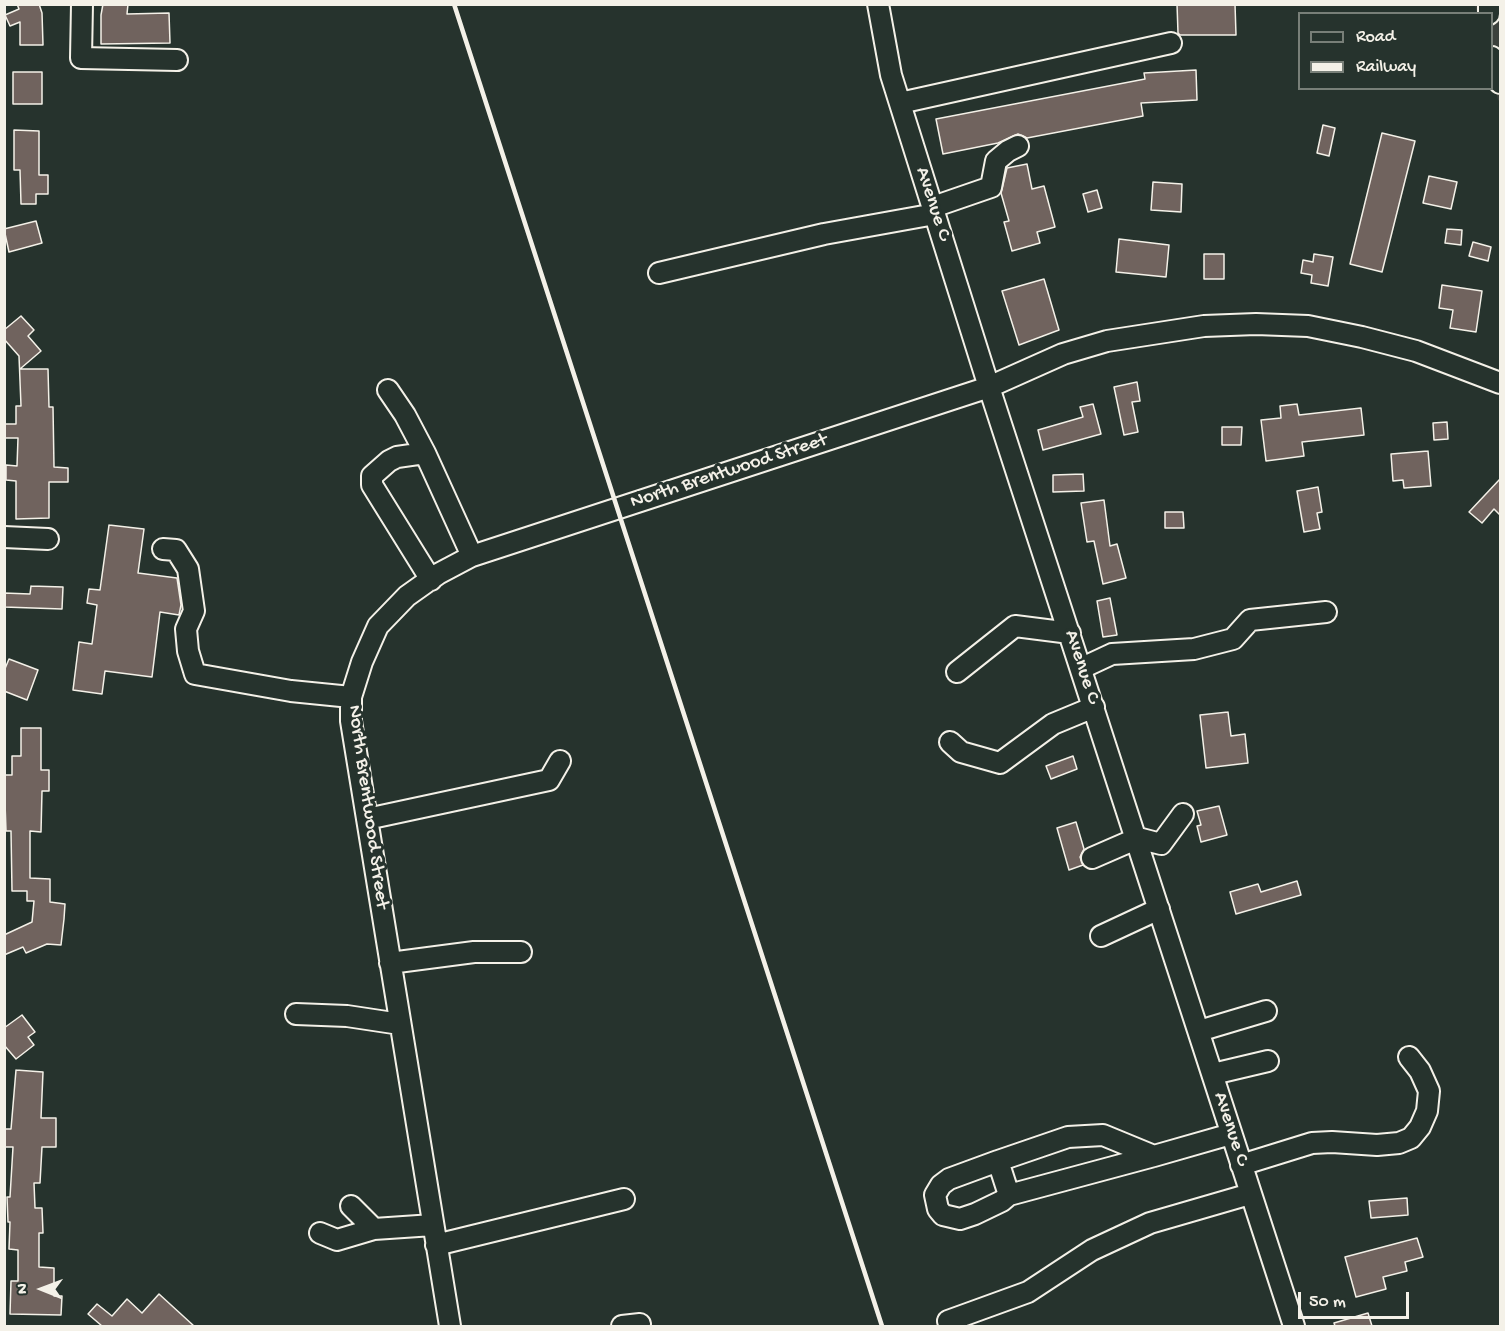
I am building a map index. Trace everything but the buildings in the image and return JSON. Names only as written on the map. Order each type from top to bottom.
[{"type":"street","points":[[82,4],[81,58],[177,60]]},
{"type":"street","name":"Avenue C","points":[[878,4],[886,56],[989,387],[1294,1326]]},
{"type":"street","points":[[900,103],[1171,43]]},
{"type":"street","points":[[1493,63],[1500,83]]},
{"type":"street","points":[[659,273],[934,210],[991,187],[996,161],[1018,146]]},
{"type":"street","name":"North Brentwood Street","points":[[450,1326],[351,721],[351,697],[362,662],[378,626],[407,596],[472,556],[989,387],[1063,354],[1107,341],[1204,326],[1256,324],[1308,326],[1416,351],[1500,383]]},
{"type":"street","points":[[388,390],[405,415],[425,453],[472,556]]},
{"type":"street","points":[[425,453],[397,457],[389,461],[372,476],[372,485],[431,580]]},
{"type":"street","points":[[4,537],[48,539]]},
{"type":"street","points":[[163,549],[176,550],[188,568],[194,611],[186,629],[188,651],[195,674],[291,691],[351,697]]},
{"type":"street","points":[[1082,668],[1113,654],[1194,649],[1233,639],[1250,620],[1326,612]]},
{"type":"street","points":[[957,672],[1015,626],[1070,633]]},
{"type":"street","points":[[950,742],[961,752],[1000,763],[1053,724],[1094,706]]},
{"type":"street","points":[[367,819],[549,780],[560,761]]},
{"type":"street","points":[[1092,858],[1138,838],[1161,844],[1183,814]]},
{"type":"street","points":[[1101,936],[1159,909]]},
{"type":"street","points":[[390,963],[474,952],[521,952]]},
{"type":"street","points":[[1199,1031],[1266,1011]]},
{"type":"street","points":[[296,1014],[346,1016],[400,1024]]},
{"type":"street","points":[[1241,1165],[1312,1143],[1377,1145],[1399,1143],[1411,1138],[1420,1127],[1427,1110],[1429,1091],[1420,1071],[1409,1057]]},
{"type":"street","points":[[1213,1074],[1268,1061]]},
{"type":"street","points":[[1154,1156],[1103,1135],[1068,1137],[949,1179],[941,1185],[935,1196],[938,1209],[943,1215],[960,1219],[984,1210],[1009,1195],[1154,1156],[1231,1134]]},
{"type":"street","points":[[998,1161],[1009,1195]]},
{"type":"street","points":[[948,1322],[1028,1292],[1092,1250],[1150,1223],[1250,1194]]},
{"type":"street","points":[[436,1245],[624,1198]]},
{"type":"street","points":[[351,1206],[374,1229]]},
{"type":"street","points":[[320,1233],[338,1240],[374,1229],[433,1225]]},
{"type":"shaded area","points":[[1475,5],[1500,5],[1500,101],[1493,78],[1493,12],[1477,12]]},
{"type":"railway","points":[[454,4],[882,1326]]}]
